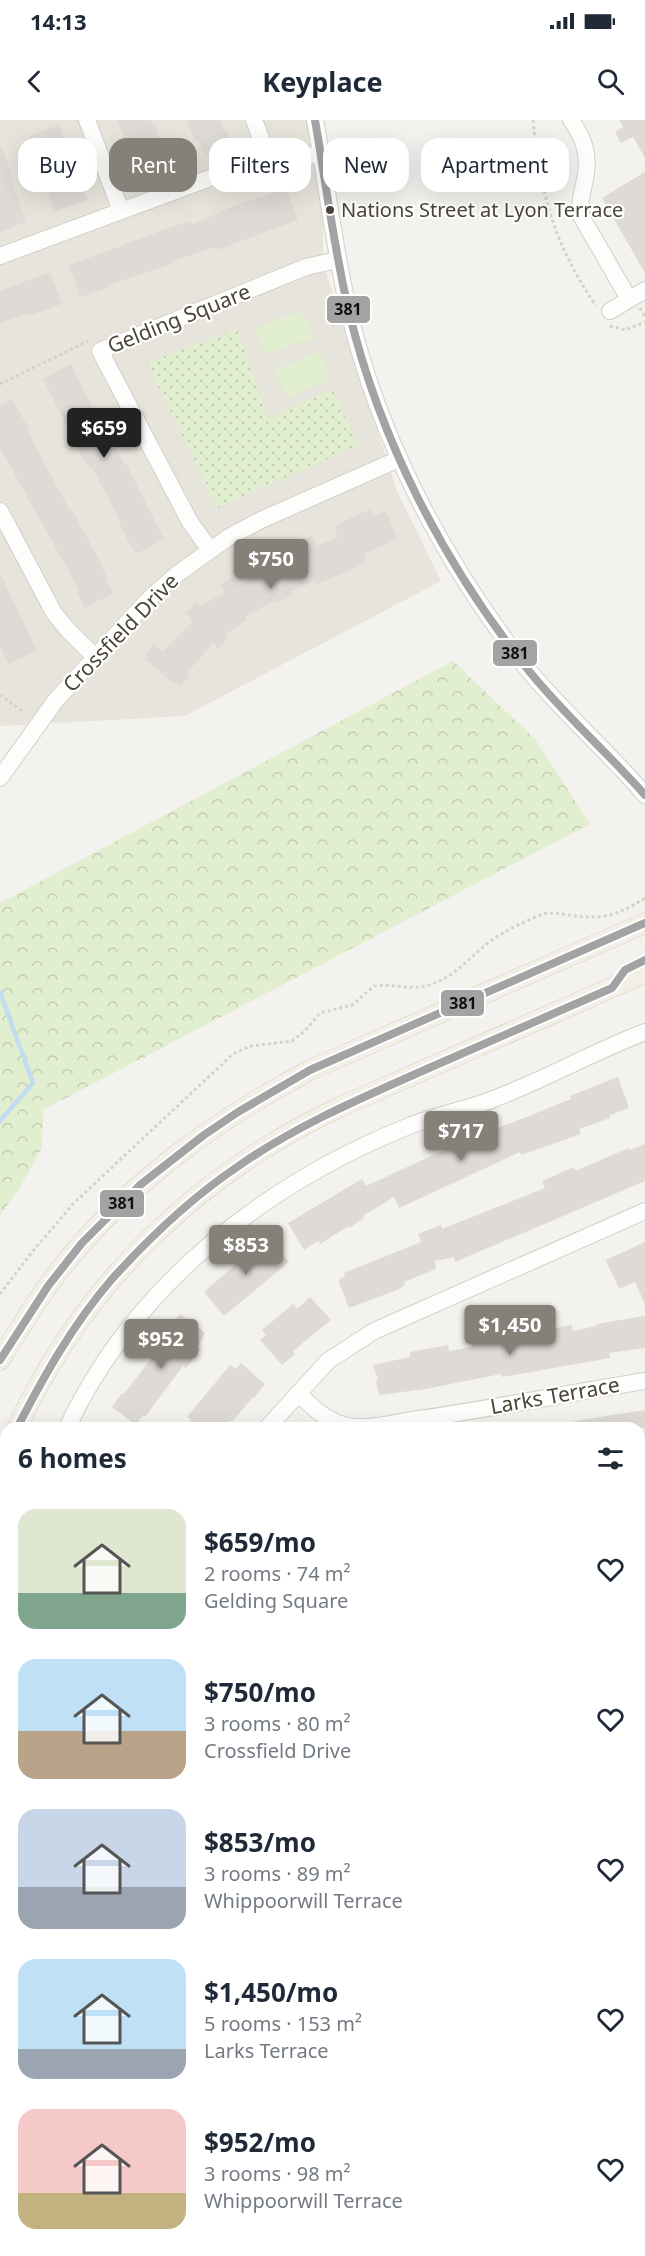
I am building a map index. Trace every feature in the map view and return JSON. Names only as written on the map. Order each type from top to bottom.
[{"type":"main road","points":[[0,1360],[55,1276],[93,1231],[153,1173],[214,1127],[258,1098],[310,1070],[645,924]]},
{"type":"main road","points":[[612,988],[619,974],[645,960]]},
{"type":"main road","points":[[20,1422],[31,1397],[97,1297],[151,1237],[233,1168],[274,1141],[311,1121],[645,973]]},
{"type":"street","points":[[87,120],[121,211]]},
{"type":"street","points":[[254,120],[261,138]]},
{"type":"street","points":[[315,120],[337,260],[349,314],[368,377],[399,459],[430,521],[492,623],[559,706],[645,795]]},
{"type":"street","points":[[571,120],[583,139],[585,149],[586,172],[580,200],[581,216],[629,299]]},
{"type":"street","points":[[311,156],[321,154]]},
{"type":"street","points":[[0,256],[209,178]]},
{"type":"street","name":"Gelding Square","points":[[210,550],[190,522],[100,351],[306,267],[337,260]]},
{"type":"street","points":[[606,316],[645,290]]},
{"type":"street","name":"Crossfield Drive","points":[[0,778],[56,700],[149,599],[176,575],[210,550],[261,520],[399,459]]},
{"type":"street","points":[[0,511],[54,614],[95,657]]},
{"type":"street","points":[[70,1422],[94,1378],[141,1312],[193,1258],[252,1210],[325,1165],[410,1125],[491,1100],[645,1032]]},
{"type":"street","points":[[272,1422],[328,1361],[374,1331],[645,1210]]},
{"type":"street","name":"Larks Terrace","points":[[394,1422],[645,1381]]},
{"type":"street","name":"Larks Terrace","points":[[298,1394],[326,1418],[335,1422]]},
{"type":"path","points":[[533,120],[538,172],[548,211],[565,253],[606,316],[625,330],[645,322]]},
{"type":"path","points":[[0,384],[93,339]]},
{"type":"path","points":[[0,695],[24,712]]},
{"type":"shaded area","points":[[0,120],[323,120],[323,263],[397,491],[441,581],[185,716],[0,726]]},
{"type":"green space","points":[[303,310],[313,337],[265,355],[254,329]]},
{"type":"green space","points":[[237,329],[269,420],[332,389],[358,445],[217,508],[147,363]]},
{"type":"green space","points":[[320,351],[330,380],[286,397],[274,370]]},
{"type":"green space","points":[[453,661],[535,739],[590,824],[43,1110],[42,1148],[19,1189],[0,1215],[0,903]]},
{"type":"building","points":[[117,120],[150,120],[152,124],[154,123],[160,138],[124,138]]},
{"type":"building","points":[[187,120],[220,120],[230,138],[209,138],[209,153],[204,155],[199,140],[194,138]]},
{"type":"building","points":[[619,120],[645,120],[645,158],[633,137],[621,143],[615,132],[623,127]]},
{"type":"building","points":[[59,125],[64,138],[30,138],[29,136]]},
{"type":"building","points":[[0,144],[13,177],[11,178],[26,222],[0,232]]},
{"type":"building","points":[[645,172],[645,273],[602,198]]},
{"type":"building","points":[[48,192],[85,192],[88,200],[55,211]]},
{"type":"building","points":[[277,192],[287,192],[298,220],[217,250],[216,247],[171,262],[172,264],[80,297],[69,265],[188,221],[193,224],[236,205]]},
{"type":"building","points":[[50,272],[62,304],[0,323],[0,291]]},
{"type":"building","points":[[71,364],[93,408],[96,407],[124,464],[126,463],[164,539],[136,554],[119,525],[121,523],[92,467],[90,468],[85,462],[43,379]]},
{"type":"building","points":[[11,399],[29,428],[27,430],[100,562],[107,578],[105,579],[113,593],[85,608],[72,577],[0,448],[0,405]]},
{"type":"building","points":[[370,509],[373,517],[386,511],[398,539],[364,554],[366,563],[316,585],[314,581],[291,591],[293,595],[278,603],[276,600],[245,617],[247,620],[225,635],[228,639],[218,648],[213,643],[187,673],[189,676],[180,687],[145,659],[148,657],[145,655],[154,644],[163,652],[193,621],[185,613],[197,602],[201,606],[225,592],[220,585],[233,577],[239,585],[265,571],[259,561],[273,553],[279,563],[303,553],[298,542],[312,536],[317,546],[338,537],[334,526]]},
{"type":"building","points":[[0,573],[37,651],[8,664],[0,646]]},
{"type":"building","points":[[618,1077],[629,1108],[610,1115],[610,1118],[579,1129],[581,1134],[521,1155],[520,1152],[399,1208],[394,1197],[363,1216],[364,1218],[349,1228],[349,1226],[320,1244],[318,1241],[304,1250],[288,1223],[362,1179],[366,1186],[492,1128],[493,1130],[539,1112],[571,1099],[570,1096]]},
{"type":"building","points":[[645,1144],[645,1181],[455,1262],[454,1257],[435,1261],[436,1269],[404,1282],[405,1285],[397,1290],[349,1308],[338,1280],[345,1276],[344,1273],[421,1242],[418,1234],[441,1225],[442,1229],[545,1188],[542,1181],[574,1167],[575,1171],[629,1148],[630,1150]]},
{"type":"building","points":[[267,1237],[289,1262],[224,1316],[204,1292]]},
{"type":"building","points":[[645,1242],[645,1304],[635,1282],[619,1289],[606,1260]]},
{"type":"building","points":[[310,1297],[331,1320],[293,1351],[295,1354],[282,1365],[260,1340],[266,1335],[262,1330],[293,1304],[297,1309]]},
{"type":"building","points":[[180,1314],[205,1333],[198,1347],[201,1349],[186,1368],[183,1366],[145,1417],[143,1415],[138,1422],[132,1422],[112,1407],[154,1355],[152,1354],[172,1327],[171,1325]]},
{"type":"building","points":[[645,1316],[645,1348],[609,1353],[610,1358],[548,1369],[502,1377],[501,1374],[426,1389],[379,1395],[376,1381],[378,1379],[373,1365],[410,1357],[410,1352],[448,1345],[449,1351],[472,1347],[471,1342],[503,1336],[504,1342],[534,1336],[533,1332],[572,1325],[573,1331],[596,1326],[596,1324]]},
{"type":"building","points":[[241,1363],[265,1384],[254,1398],[232,1422],[230,1420],[228,1422],[189,1422],[191,1420],[187,1417],[230,1365],[236,1369]]},
{"type":"building","points":[[645,1410],[645,1422],[574,1421]]},
{"type":"waterway","points":[[0,992],[33,1083],[0,1121]]},
{"type":"transit line","name":"381","points":[[315,120],[344,288],[362,360],[378,407],[418,498],[467,585],[525,666],[553,699],[645,795]]},
{"type":"transit line","name":"381","points":[[0,1360],[48,1286],[82,1243],[140,1185],[204,1135],[238,1112],[310,1070],[645,923]]},
{"type":"transit line","name":"381","points":[[20,1422],[60,1351],[84,1314],[112,1279],[188,1204],[222,1177],[262,1150],[332,1112],[612,988],[625,970],[645,960]]},
{"type":"place","name":"Nations Street at Lyon Terrace","points":[[330,210]]}]
